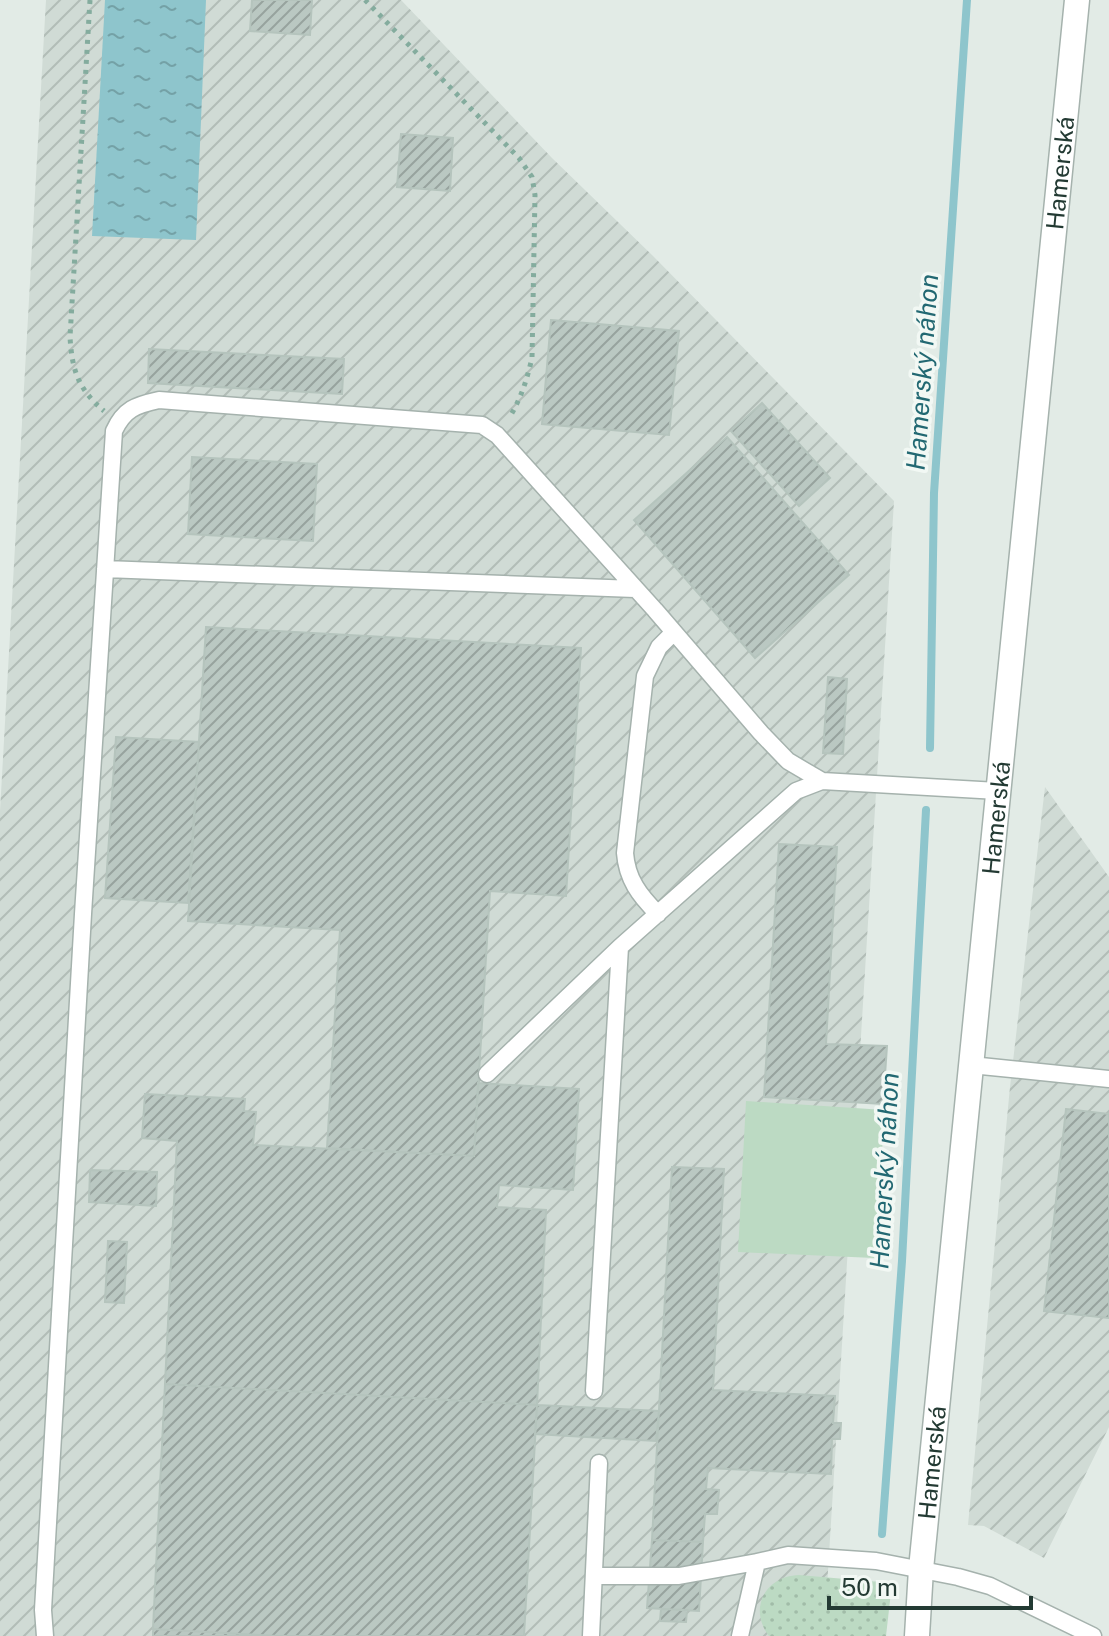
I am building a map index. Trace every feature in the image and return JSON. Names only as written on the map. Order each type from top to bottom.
[{"type":"street","name":"Hamerská","points":[[917,1636],[921,1569],[1077,0]]},
{"type":"lane","points":[[45,1636],[43,1610],[105,569],[114,431],[122,415],[135,405],[159,400],[482,425],[497,435],[788,761],[822,781]]},
{"type":"lane","points":[[105,569],[635,589]]},
{"type":"lane","points":[[658,914],[638,893],[626,869],[625,853],[645,676],[659,647],[674,632]]},
{"type":"lane","points":[[487,1074],[620,947],[796,791],[822,781],[998,791]]},
{"type":"lane","points":[[594,1391],[620,947]]},
{"type":"lane","points":[[971,1065],[1109,1079]]},
{"type":"lane","points":[[591,1636],[599,1463]]},
{"type":"lane","points":[[594,1576],[679,1576],[788,1555],[876,1561],[990,1586],[1093,1636]]},
{"type":"lane","points":[[740,1636],[757,1562]]},
{"type":"path","points":[[90,0],[70,337],[71,367],[82,388],[118,423]]},
{"type":"path","points":[[365,0],[519,158],[532,177],[535,195],[532,358],[517,406],[497,435]]},
{"type":"shaded area","points":[[46,0],[401,0],[552,158],[894,501],[824,1636],[0,1636],[0,811]]},
{"type":"shaded area","points":[[1045,787],[1109,877],[1109,1427],[1044,1558],[984,1526],[968,1525],[1010,1087]]},
{"type":"green space","points":[[746,1101],[885,1110],[874,1258],[738,1252]]},
{"type":"green space","points":[[799,1575],[880,1582],[891,1592],[886,1636],[769,1636],[760,1615],[763,1596],[777,1581]]},
{"type":"water","points":[[105,0],[206,0],[196,240],[92,236]]},
{"type":"building","points":[[252,0],[312,0],[310,35],[250,31]]},
{"type":"building","points":[[401,134],[453,138],[450,191],[397,187]]},
{"type":"building","points":[[551,320],[679,331],[669,435],[542,424]]},
{"type":"building","points":[[149,349],[344,359],[342,394],[148,383]]},
{"type":"building","points":[[762,403],[830,478],[799,506],[731,431]]},
{"type":"building","points":[[727,437],[849,575],[755,658],[634,520]]},
{"type":"building","points":[[192,457],[317,464],[313,541],[188,534]]},
{"type":"building","points":[[206,627],[581,648],[566,896],[490,891],[474,1156],[327,1148],[340,930],[188,921]]},
{"type":"building","points":[[828,677],[847,679],[843,754],[823,753]]},
{"type":"building","points":[[116,737],[199,742],[188,903],[105,898]]},
{"type":"building","points":[[779,844],[837,847],[826,1044],[887,1046],[883,1104],[764,1097]]},
{"type":"building","points":[[478,1083],[579,1089],[573,1190],[499,1185],[497,1207],[546,1210],[537,1405],[165,1384],[177,1141],[142,1138],[145,1094],[245,1099],[244,1111],[256,1112],[253,1145],[474,1156]]},
{"type":"building","points":[[1066,1109],[1109,1114],[1109,1318],[1044,1311]]},
{"type":"building","points":[[672,1167],[724,1169],[713,1390],[835,1396],[833,1423],[841,1423],[840,1439],[832,1439],[831,1474],[708,1468],[706,1489],[719,1490],[717,1514],[705,1514],[703,1542],[652,1540]]},
{"type":"building","points":[[90,1170],[157,1172],[156,1206],[89,1202]]},
{"type":"building","points":[[108,1241],[127,1242],[124,1303],[105,1302]]},
{"type":"building","points":[[165,1384],[537,1405],[524,1636],[278,1636],[153,1629]]},
{"type":"building","points":[[537,1405],[659,1411],[656,1441],[535,1434]]},
{"type":"building","points":[[652,1540],[703,1542],[699,1611],[647,1608]]},
{"type":"building","points":[[661,1609],[687,1610],[686,1622],[660,1621]]},
{"type":"building","points":[[153,1629],[278,1636],[153,1636]]},
{"type":"waterway","name":"Hamerský náhon","points":[[930,748],[934,493],[967,0]]},
{"type":"waterway","name":"Hamerský náhon","points":[[882,1534],[902,1261],[926,810]]}]
